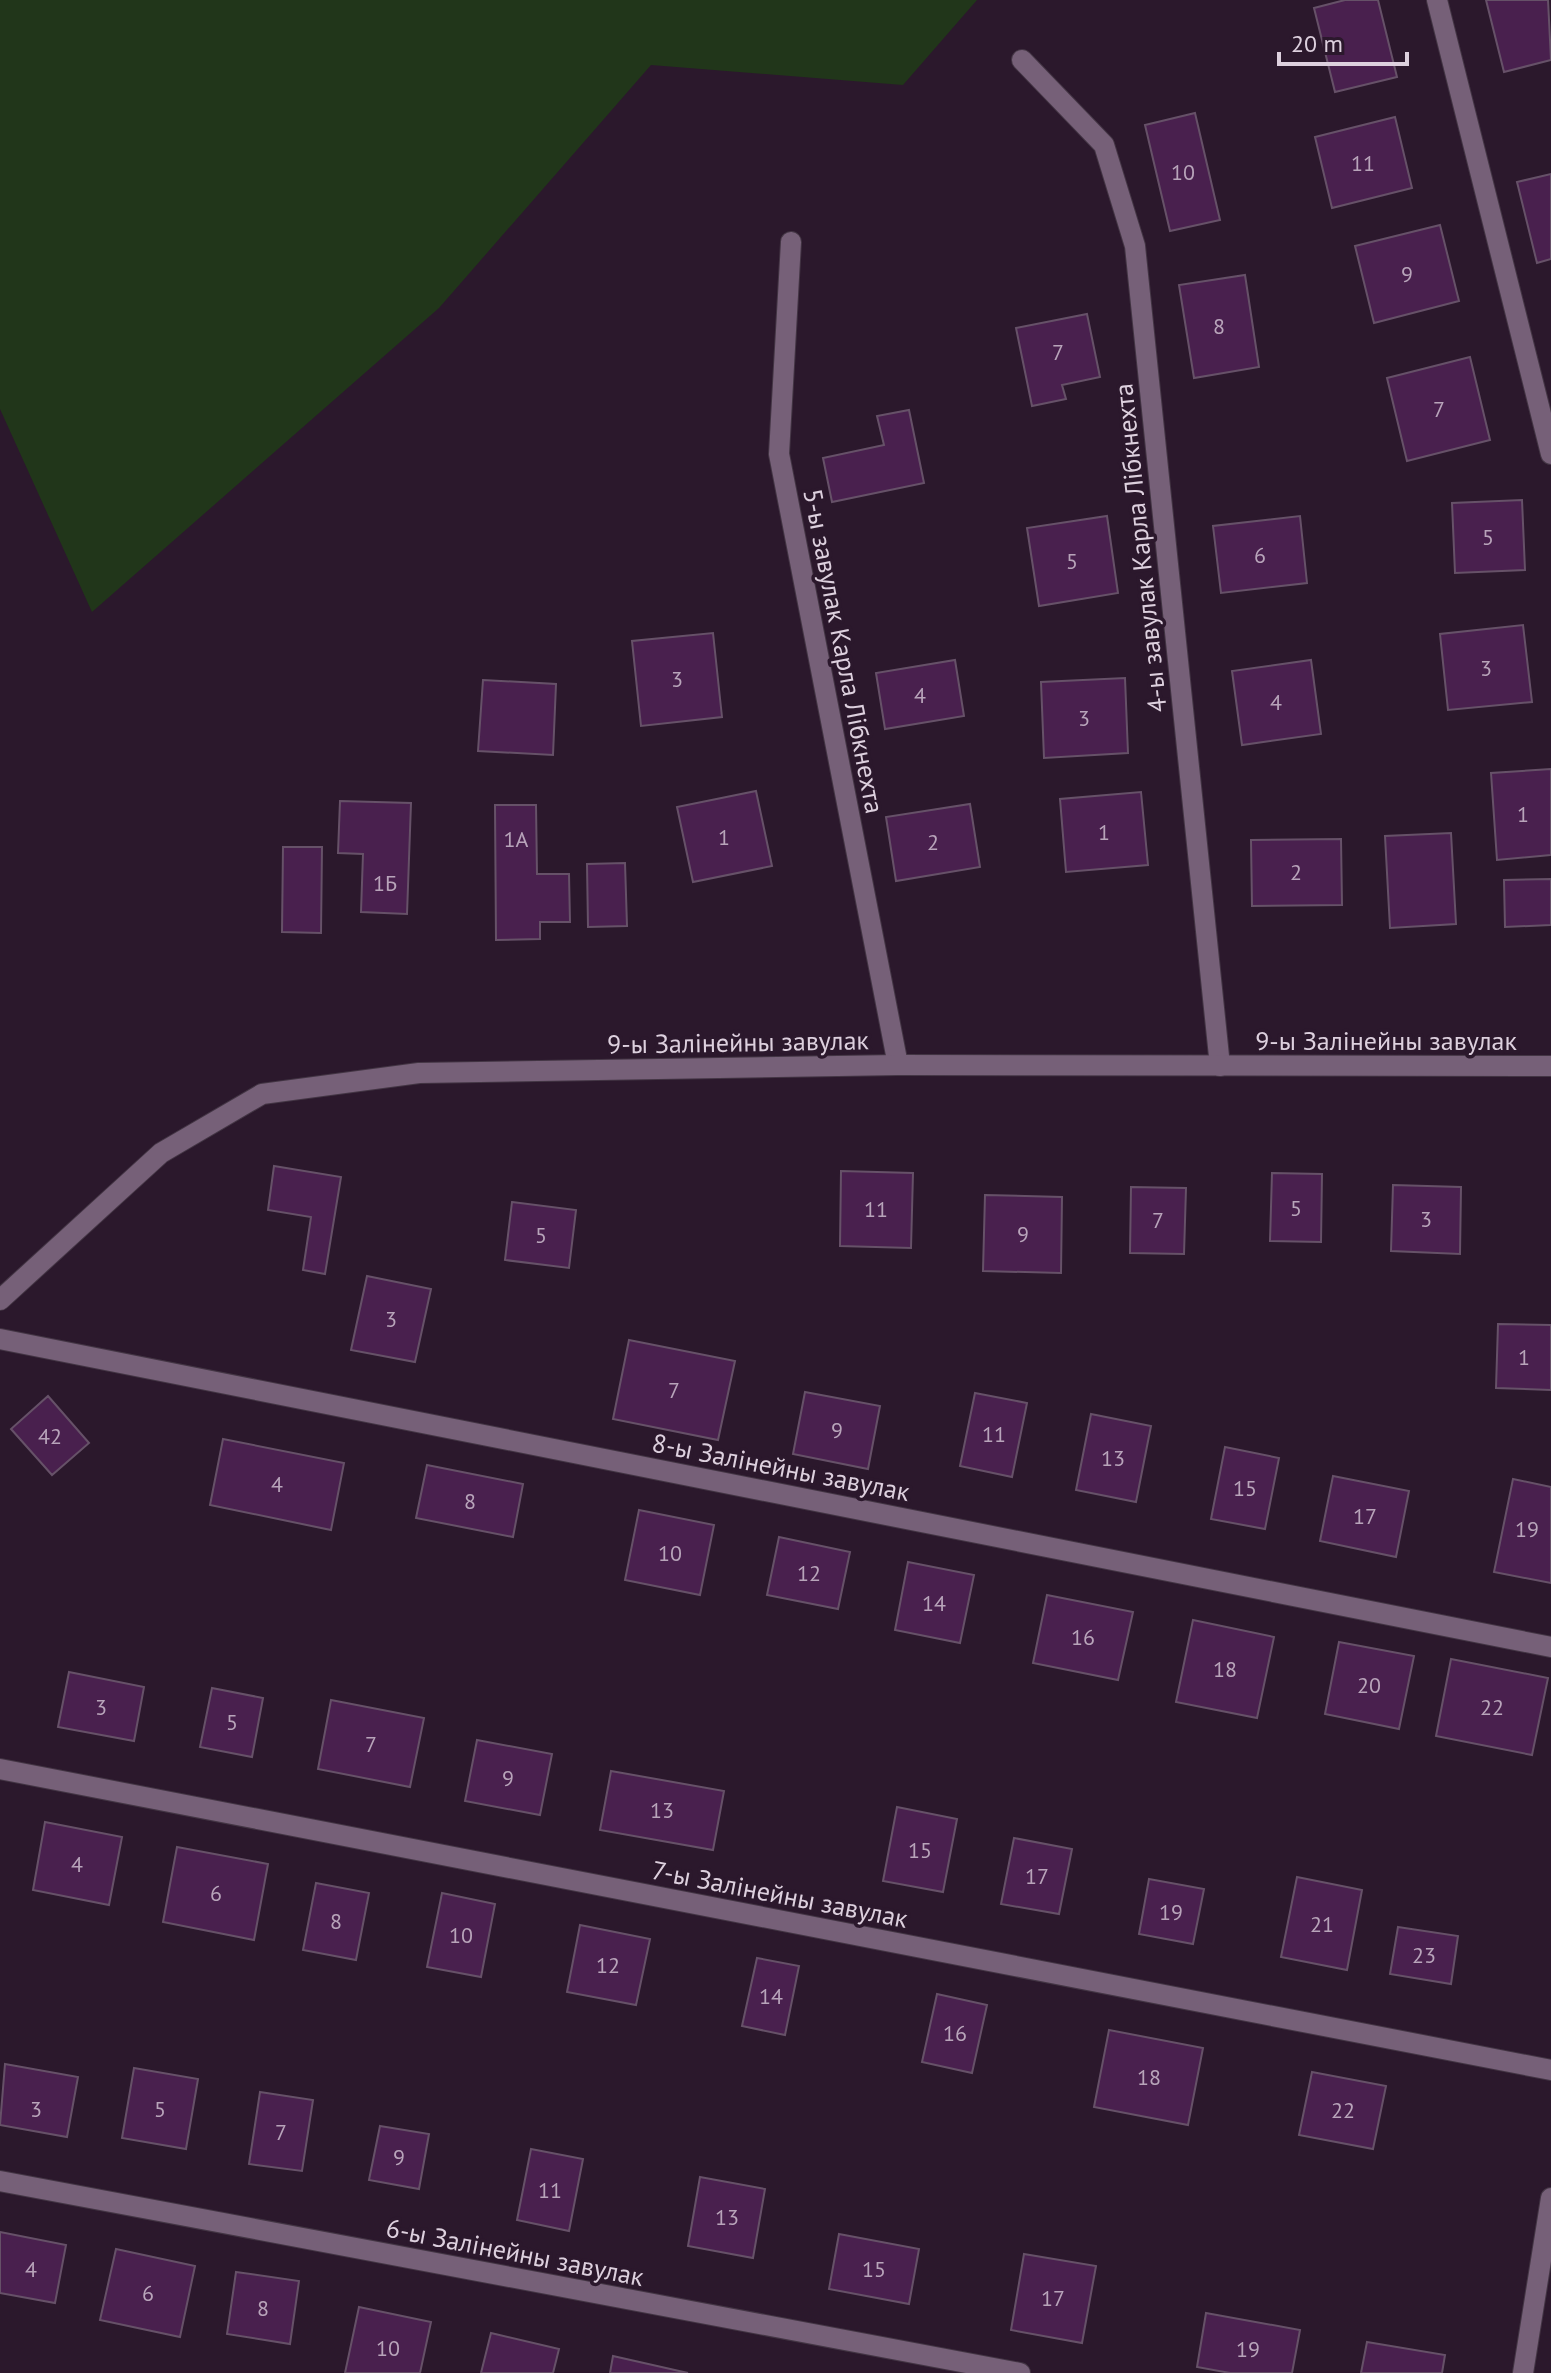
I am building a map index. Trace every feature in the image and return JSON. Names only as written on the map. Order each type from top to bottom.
[{"type":"street","points":[[1437,0],[1551,454]]},
{"type":"street","name":"4-ы завулак Карла Лібкнехта","points":[[1022,60],[1104,145],[1135,246],[1220,1066]]},
{"type":"street","name":"5-ы завулак Карла Лібкнехта","points":[[791,242],[779,454],[898,1065]]},
{"type":"street","name":"9-ы Залінейны завулак","points":[[0,1300],[161,1153],[262,1094],[419,1073],[898,1065],[1551,1066]]},
{"type":"street","name":"8-ы Залінейны завулак","points":[[0,1339],[1551,1647]]},
{"type":"street","name":"7-ы Залінейны завулак","points":[[0,1769],[1551,2070]]},
{"type":"street","name":"6-ы Залінейны завулак","points":[[0,2181],[1020,2373]]},
{"type":"street","points":[[1523,2373],[1551,2198]]},
{"type":"green space","points":[[0,0],[977,0],[903,85],[651,65],[439,308],[92,612],[0,409]]},
{"type":"building","points":[[1345,0],[1378,0],[1397,77],[1335,92],[1314,8]]},
{"type":"building","points":[[1486,0],[1548,0],[1551,60],[1504,72]]},
{"type":"building","points":[[1195,113],[1220,220],[1170,231],[1145,125]]},
{"type":"building","points":[[1395,117],[1412,188],[1332,208],[1315,137]]},
{"type":"building","points":[[1551,174],[1551,259],[1537,263],[1517,182]]},
{"type":"building","points":[[1440,225],[1459,301],[1374,323],[1355,246]]},
{"type":"building","points":[[1245,275],[1259,367],[1194,378],[1179,285]]},
{"type":"building","points":[[1087,314],[1100,377],[1062,385],[1066,399],[1032,406],[1016,328]]},
{"type":"building","points":[[1470,357],[1490,440],[1407,461],[1387,378]]},
{"type":"building","points":[[909,410],[924,483],[832,502],[823,458],[884,445],[877,416]]},
{"type":"building","points":[[1522,500],[1525,570],[1455,573],[1452,503]]},
{"type":"building","points":[[1107,516],[1118,593],[1039,606],[1027,528]]},
{"type":"building","points":[[1300,516],[1307,583],[1221,593],[1213,526]]},
{"type":"building","points":[[1523,625],[1532,702],[1448,710],[1440,634]]},
{"type":"building","points":[[713,633],[722,717],[641,726],[632,641]]},
{"type":"building","points":[[955,660],[964,716],[885,729],[876,673]]},
{"type":"building","points":[[1311,660],[1321,734],[1242,745],[1232,671]]},
{"type":"building","points":[[1125,678],[1128,753],[1044,758],[1041,682]]},
{"type":"building","points":[[483,680],[556,684],[553,755],[478,751]]},
{"type":"building","points":[[1551,769],[1551,855],[1497,860],[1491,773]]},
{"type":"building","points":[[756,791],[772,866],[693,882],[677,807]]},
{"type":"building","points":[[1141,792],[1148,865],[1066,872],[1060,799]]},
{"type":"building","points":[[340,801],[411,803],[407,914],[361,912],[363,854],[338,853]]},
{"type":"building","points":[[970,804],[980,867],[896,881],[886,817]]},
{"type":"building","points":[[495,805],[536,805],[537,874],[569,874],[570,922],[540,922],[540,939],[496,940]]},
{"type":"building","points":[[1451,833],[1456,924],[1390,928],[1385,836]]},
{"type":"building","points":[[1341,839],[1342,905],[1252,906],[1251,840]]},
{"type":"building","points":[[283,847],[322,847],[321,933],[282,932]]},
{"type":"building","points":[[625,863],[627,926],[588,927],[587,864]]},
{"type":"building","points":[[1551,879],[1551,925],[1505,927],[1504,880]]},
{"type":"building","points":[[274,1166],[341,1177],[325,1274],[303,1270],[311,1217],[268,1210]]},
{"type":"building","points":[[841,1171],[913,1173],[911,1248],[840,1246]]},
{"type":"building","points":[[1272,1173],[1322,1174],[1321,1242],[1270,1241]]},
{"type":"building","points":[[1393,1185],[1461,1187],[1460,1254],[1391,1251]]},
{"type":"building","points":[[1131,1187],[1186,1188],[1184,1254],[1130,1253]]},
{"type":"building","points":[[985,1195],[1062,1197],[1061,1273],[983,1271]]},
{"type":"building","points":[[512,1202],[576,1210],[569,1268],[505,1260]]},
{"type":"building","points":[[367,1276],[431,1289],[415,1362],[351,1350]]},
{"type":"building","points":[[1498,1324],[1551,1325],[1551,1390],[1496,1388]]},
{"type":"building","points":[[629,1340],[735,1361],[718,1440],[613,1419]]},
{"type":"building","points":[[805,1392],[880,1406],[868,1469],[793,1454]]},
{"type":"building","points":[[975,1393],[1027,1403],[1012,1477],[960,1466]]},
{"type":"building","points":[[48,1396],[89,1443],[52,1475],[11,1429]]},
{"type":"building","points":[[1091,1414],[1151,1426],[1136,1502],[1076,1490]]},
{"type":"building","points":[[223,1439],[344,1463],[331,1530],[210,1505]]},
{"type":"building","points":[[1225,1447],[1279,1458],[1265,1529],[1211,1519]]},
{"type":"building","points":[[427,1465],[523,1484],[513,1537],[416,1518]]},
{"type":"building","points":[[1333,1476],[1409,1491],[1396,1557],[1320,1541]]},
{"type":"building","points":[[1513,1479],[1551,1487],[1551,1583],[1494,1572]]},
{"type":"building","points":[[639,1510],[714,1525],[700,1595],[625,1580]]},
{"type":"building","points":[[779,1537],[850,1552],[838,1609],[767,1595]]},
{"type":"building","points":[[908,1562],[974,1575],[960,1643],[895,1630]]},
{"type":"building","points":[[1047,1595],[1133,1612],[1118,1680],[1033,1663]]},
{"type":"building","points":[[1193,1620],[1274,1637],[1257,1718],[1176,1702]]},
{"type":"building","points":[[1339,1642],[1414,1656],[1399,1729],[1325,1714]]},
{"type":"building","points":[[1451,1659],[1548,1678],[1532,1755],[1436,1736]]},
{"type":"building","points":[[69,1672],[144,1687],[134,1741],[58,1727]]},
{"type":"building","points":[[212,1688],[263,1698],[252,1757],[200,1747]]},
{"type":"building","points":[[331,1700],[424,1718],[410,1787],[318,1769]]},
{"type":"building","points":[[477,1740],[552,1754],[540,1815],[465,1801]]},
{"type":"building","points":[[611,1771],[724,1791],[713,1850],[600,1830]]},
{"type":"building","points":[[897,1807],[957,1819],[943,1892],[883,1881]]},
{"type":"building","points":[[45,1822],[122,1837],[109,1905],[33,1890]]},
{"type":"building","points":[[1014,1838],[1072,1849],[1059,1914],[1001,1904]]},
{"type":"building","points":[[177,1847],[268,1864],[254,1940],[163,1922]]},
{"type":"building","points":[[1297,1877],[1362,1890],[1347,1970],[1281,1957]]},
{"type":"building","points":[[1149,1879],[1204,1889],[1193,1944],[1139,1934]]},
{"type":"building","points":[[316,1883],[369,1893],[356,1960],[303,1950]]},
{"type":"building","points":[[442,1893],[495,1904],[481,1977],[427,1967]]},
{"type":"building","points":[[580,1925],[650,1939],[636,2005],[567,1992]]},
{"type":"building","points":[[1398,1927],[1458,1936],[1451,1984],[1390,1974]]},
{"type":"building","points":[[757,1958],[799,1966],[785,2035],[742,2026]]},
{"type":"building","points":[[937,1994],[987,2005],[972,2073],[922,2062]]},
{"type":"building","points":[[1109,2030],[1203,2048],[1188,2125],[1094,2107]]},
{"type":"building","points":[[5,2064],[78,2077],[67,2137],[0,2125]]},
{"type":"building","points":[[134,2068],[198,2079],[186,2149],[122,2138]]},
{"type":"building","points":[[1312,2072],[1386,2086],[1373,2149],[1299,2135]]},
{"type":"building","points":[[260,2092],[313,2100],[302,2171],[249,2164]]},
{"type":"building","points":[[380,2126],[429,2134],[419,2189],[369,2180]]},
{"type":"building","points":[[531,2149],[583,2159],[569,2231],[517,2220]]},
{"type":"building","points":[[700,2177],[765,2189],[753,2258],[688,2246]]},
{"type":"building","points":[[0,2232],[66,2245],[55,2303],[0,2293]]},
{"type":"building","points":[[839,2234],[919,2249],[909,2304],[829,2289]]},
{"type":"building","points":[[116,2249],[195,2266],[180,2337],[100,2320]]},
{"type":"building","points":[[1024,2254],[1096,2266],[1082,2343],[1011,2330]]},
{"type":"building","points":[[236,2272],[299,2281],[290,2344],[227,2334]]},
{"type":"building","points":[[359,2307],[431,2322],[420,2373],[345,2373]]},
{"type":"building","points":[[1206,2313],[1300,2330],[1292,2373],[1230,2373],[1197,2367]]},
{"type":"building","points":[[491,2333],[559,2349],[553,2373],[481,2373]]},
{"type":"building","points":[[1367,2342],[1445,2355],[1442,2373],[1361,2373]]},
{"type":"building","points":[[613,2356],[688,2373],[610,2373]]}]
